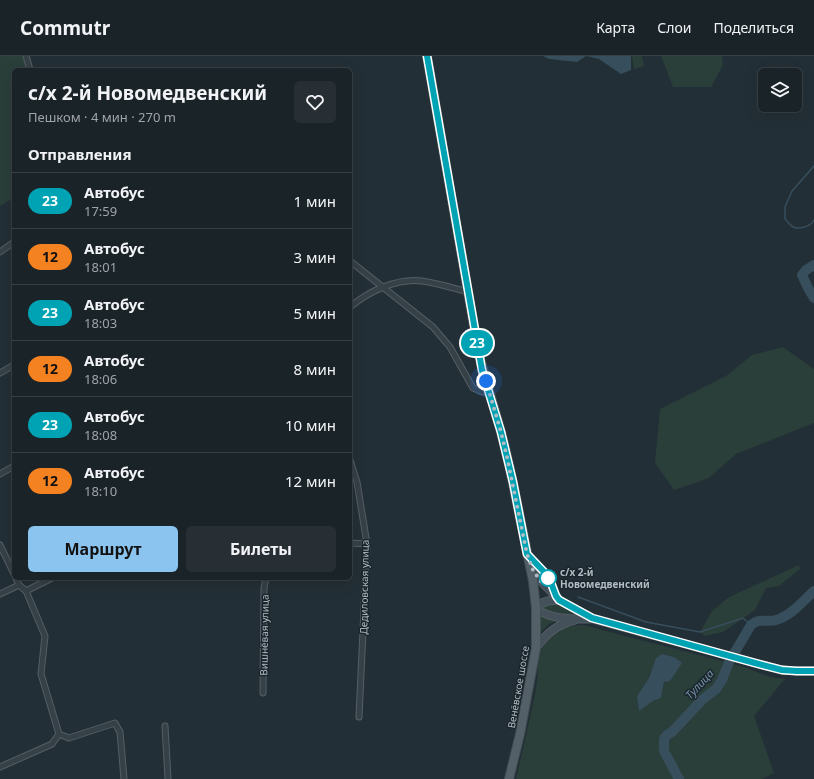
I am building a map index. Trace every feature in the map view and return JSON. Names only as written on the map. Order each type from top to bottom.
[{"type":"main road","name":"Венёвское шоссе","points":[[427,56],[479,355],[508,462],[527,554],[536,608],[536,648],[520,734],[509,779]]},
{"type":"main road","points":[[527,554],[537,577],[559,600],[592,618],[782,670],[814,671]]},
{"type":"main road","points":[[559,600],[542,602],[536,608],[546,615],[580,619],[592,618]]},
{"type":"main road","points":[[536,648],[557,626],[580,619]]},
{"type":"street","points":[[26,56],[29,68]]},
{"type":"street","points":[[0,252],[12,243]]},
{"type":"street","points":[[352,263],[433,328],[450,347],[472,388],[489,393]]},
{"type":"street","points":[[352,305],[358,300],[382,288],[408,281],[422,281],[468,292]]},
{"type":"street","points":[[0,373],[12,366]]},
{"type":"street","name":"Дедиловская улица","points":[[352,466],[357,482],[367,544],[359,717]]},
{"type":"street","points":[[0,474],[12,467]]},
{"type":"street","points":[[352,543],[367,544]]},
{"type":"street","points":[[0,545],[12,570]]},
{"type":"street","points":[[17,580],[26,591],[45,636],[41,674],[59,734]]},
{"type":"street","points":[[26,591],[48,580]]},
{"type":"street","name":"Вишнёвая улица","points":[[263,693],[264,588],[266,580]]},
{"type":"street","points":[[0,594],[19,584]]},
{"type":"street","points":[[59,734],[70,738],[115,723],[120,732],[124,779]]},
{"type":"street","points":[[165,726],[168,779]]},
{"type":"street","points":[[0,767],[52,744],[59,734]]},
{"type":"green space","points":[[0,56],[30,56],[33,68],[12,68],[12,199],[0,206]]},
{"type":"green space","points":[[632,56],[642,56],[644,66],[634,69]]},
{"type":"green space","points":[[661,56],[722,56],[723,65],[711,87],[673,87]]},
{"type":"green space","points":[[783,347],[814,369],[814,423],[736,454],[709,478],[674,490],[655,463],[660,409],[726,376],[752,355]]},
{"type":"green space","points":[[799,565],[800,569],[779,586],[766,588],[755,610],[723,632],[705,636],[700,632],[712,611],[729,597]]},
{"type":"green space","points":[[555,603],[575,615],[553,612],[541,607],[545,604]]},
{"type":"green space","points":[[541,617],[557,621],[549,624],[541,632]]},
{"type":"green space","points":[[583,625],[741,666],[770,677],[785,679],[754,716],[774,773],[762,779],[516,779],[536,689],[538,663],[541,651],[548,639],[555,632],[568,627]],"holes":[[[662,654],[674,657],[664,682],[661,698],[653,701],[637,696],[649,678],[656,659]]]},
{"type":"water","points":[[543,56],[586,56],[577,62],[549,59]]},
{"type":"water","points":[[586,56],[631,56],[631,70],[621,74],[599,59]]},
{"type":"water","points":[[662,654],[674,657],[682,663],[670,681],[664,682],[661,698],[653,701],[639,711],[637,696],[649,678],[656,658]]},
{"type":"waterway","points":[[814,166],[792,191],[785,207],[785,219],[793,227],[805,227],[814,220]]},
{"type":"waterway","points":[[814,265],[806,270],[802,275],[814,298]]},
{"type":"waterway","name":"Тулица","points":[[679,779],[664,751],[664,739],[703,699],[716,689],[722,680],[729,662],[751,625],[758,621],[772,621],[787,615],[814,591]]},
{"type":"waterway","points":[[578,597],[646,622],[700,632],[743,618],[751,625]]},
{"type":"bus line","name":"23","points":[[427,56],[482,370],[501,432],[513,482],[527,554],[546,574],[559,600],[592,618],[782,670],[814,671]]},
{"type":"place","name":"с/х 2-й Новомедвенский","points":[[548,578]]},
{"type":"route","points":[[486,381],[510,469],[527,554],[533,570],[542,583],[548,578]]}]
